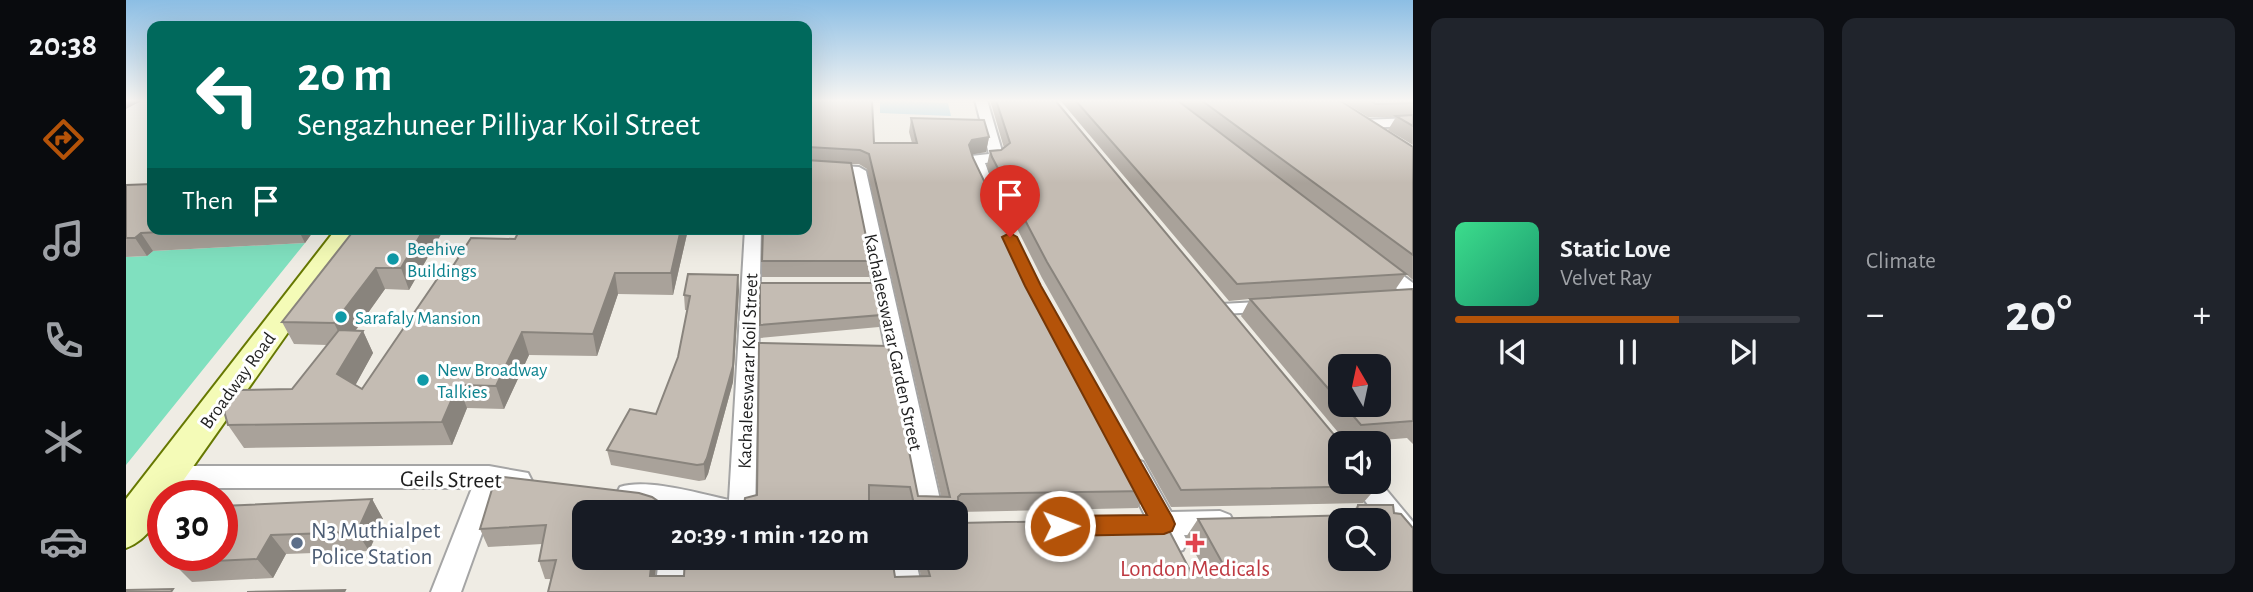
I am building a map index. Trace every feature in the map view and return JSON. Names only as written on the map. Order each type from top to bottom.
[{"type":"main road","name":"Broadway Road","points":[[128,526],[345,235]]},
{"type":"street","points":[[986,128],[997,158],[976,159],[998,213]]},
{"type":"street","name":"Kachaleeswarar Garden Street","points":[[812,168],[859,171],[875,286],[927,500]]},
{"type":"street","name":"Kachaleeswarar Koil Street","points":[[743,500],[755,286],[753,235]]},
{"type":"street","points":[[1370,259],[1408,296]]},
{"type":"street","points":[[1217,304],[1238,330]]},
{"type":"street","points":[[1125,453],[1187,569]]},
{"type":"street","name":"Geils Street","points":[[165,477],[489,477],[543,484]]},
{"type":"street","points":[[446,592],[489,477]]},
{"type":"street","points":[[611,492],[647,500]]},
{"type":"street","points":[[1369,494],[1379,518],[1413,542]]},
{"type":"street","points":[[1122,525],[1245,522]]},
{"type":"street","points":[[670,592],[672,570]]},
{"type":"street","points":[[903,570],[908,592]]},
{"type":"lane","points":[[1217,304],[1276,306]]},
{"type":"green space","points":[[305,243],[126,465],[126,257],[147,256],[153,251]]},
{"type":"building","points":[[812,128],[873,128],[874,143],[917,143],[913,128],[986,128],[989,137],[972,140],[969,145],[973,158],[1024,264],[1147,491],[961,494],[958,500],[913,500],[910,487],[869,485],[869,500],[745,500],[757,495],[759,343],[888,346],[918,496],[950,497],[869,154],[860,150],[812,147]]},
{"type":"building","points":[[1005,128],[1078,128],[1331,431],[1328,431],[1328,487],[1181,490],[1047,262],[990,151],[1001,150],[1010,143]]},
{"type":"building","points":[[1099,128],[1213,128],[1406,274],[1237,284]]},
{"type":"building","points":[[1239,128],[1382,128],[1413,147],[1413,255]]},
{"type":"building","points":[[812,160],[851,163],[871,261],[762,261],[763,235],[812,235]]},
{"type":"building","points":[[147,184],[147,233],[141,233],[135,238],[126,238],[126,185]]},
{"type":"building","points":[[350,235],[420,235],[401,268],[376,268],[334,323],[282,322]]},
{"type":"building","points":[[517,235],[680,235],[671,273],[615,273],[593,334],[522,332],[496,386],[458,385],[442,422],[228,425],[224,411],[240,390],[292,389],[339,330],[363,331],[337,374],[362,389],[444,269],[451,269],[471,238],[515,239]]},
{"type":"building","points":[[688,274],[738,275],[733,366],[707,458],[704,464],[697,465],[607,450],[630,409],[656,414],[678,357],[690,296],[684,295]]},
{"type":"building","points":[[760,283],[874,283],[881,315],[760,325]]},
{"type":"building","points":[[1413,289],[1413,421],[1361,425],[1354,417],[1391,417],[1391,354],[1328,354],[1328,388],[1250,299]]},
{"type":"building","points":[[496,476],[639,493],[656,500],[572,500],[572,570],[651,570],[650,576],[684,576],[684,570],[894,570],[895,577],[930,576],[928,570],[968,570],[968,523],[1163,519],[1193,576],[1226,577],[1228,573],[1198,519],[1328,516],[1328,571],[1391,571],[1391,508],[1357,508],[1358,505],[1393,505],[1394,513],[1401,514],[1413,528],[1413,592],[548,592],[556,560],[539,561],[546,525],[480,529]]},
{"type":"building","points":[[372,499],[357,532],[271,535],[257,559],[238,560],[238,505]]},
{"type":"building","points":[[173,589],[171,592],[126,592],[126,590]]},
{"type":"building","points":[[345,590],[344,592],[247,592]]},
{"type":"place","name":"Beehive Buildings","points":[[393,259]]},
{"type":"place","name":"Sarafaly Mansion","points":[[341,317]]},
{"type":"place","name":"New Broadway Talkies","points":[[423,380]]},
{"type":"place","name":"N3 Muthialpet Police Station","points":[[297,543]]},
{"type":"place","name":"London Medicals","points":[[1195,543]]},
{"type":"route","points":[[1010,237],[1033,286],[1164,524],[1060,526]]}]
